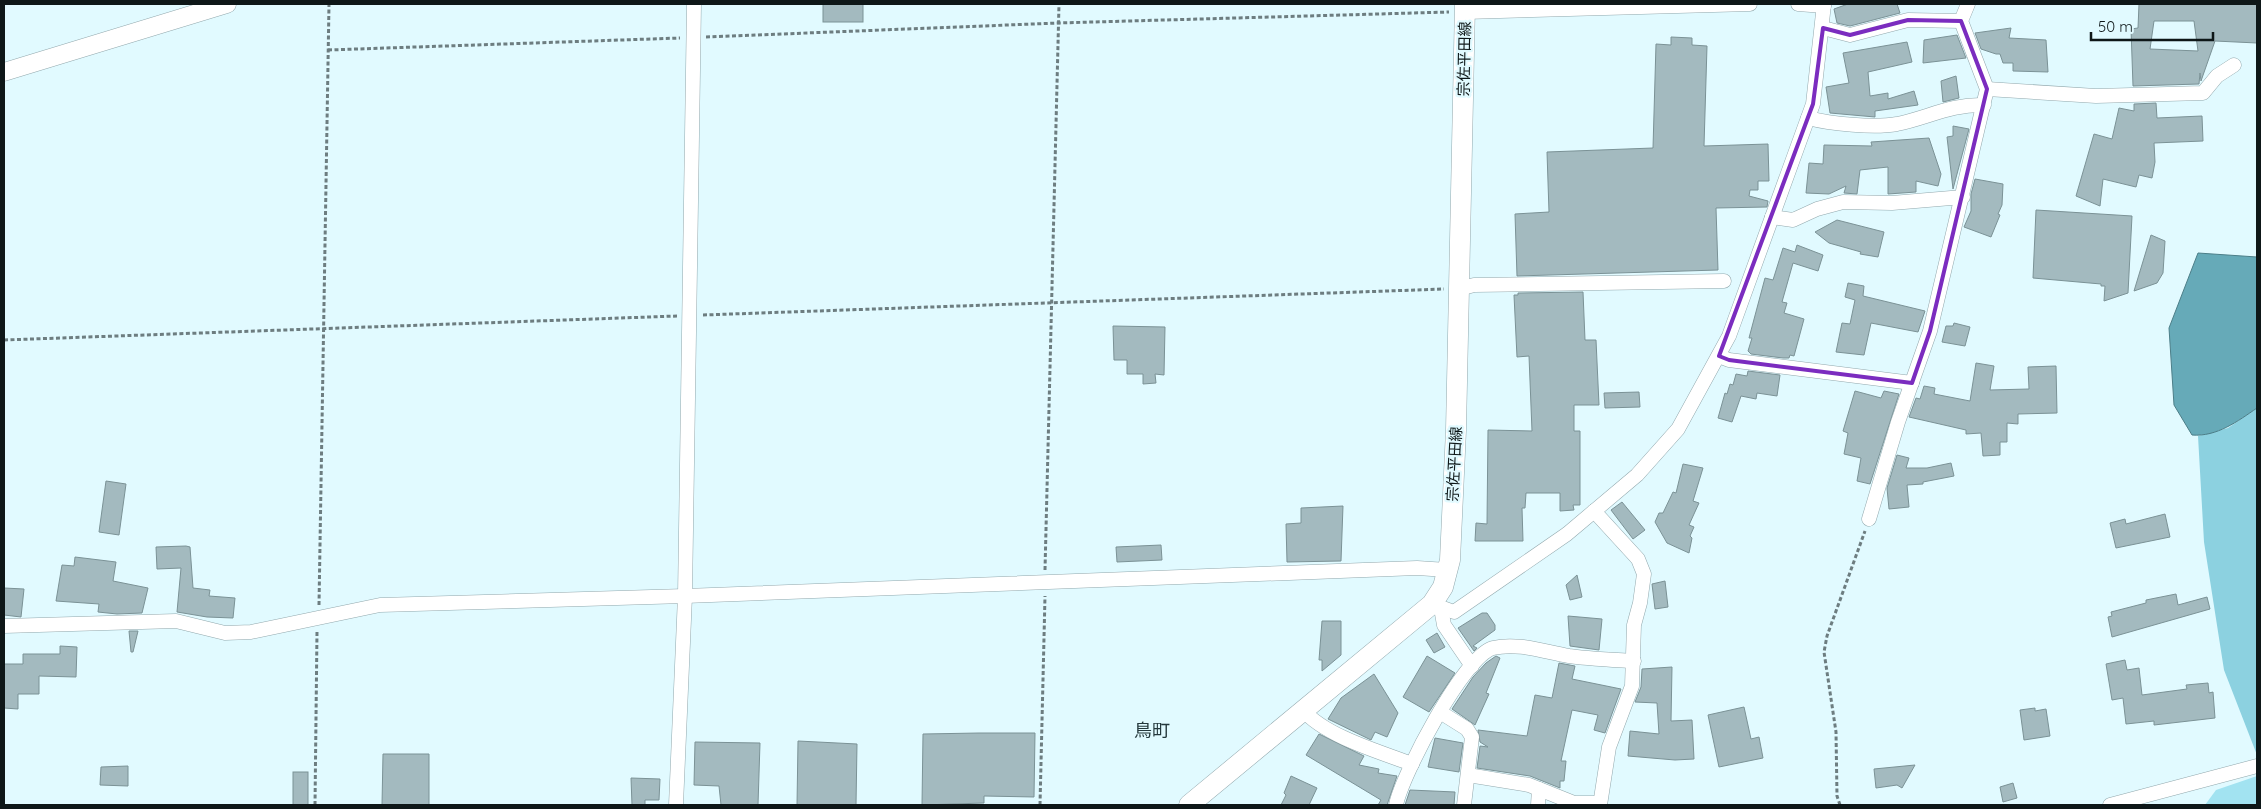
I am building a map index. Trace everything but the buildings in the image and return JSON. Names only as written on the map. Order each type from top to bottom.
[{"type":"main road","name":"宗佐平田線","points":[[1189,805],[1303,710],[1436,606],[1443,587],[1450,560],[1456,430],[1465,8]]},
{"type":"street","points":[[4,72],[227,4]]},
{"type":"street","points":[[676,805],[685,596],[694,4]]},
{"type":"street","points":[[1465,8],[1750,4]]},
{"type":"street","points":[[1436,606],[1454,612],[1567,534],[1637,475],[1678,429],[1729,336],[1813,104],[1823,28],[1824,5],[1798,4]]},
{"type":"street","points":[[1869,519],[1930,331],[1987,89],[1961,21],[1968,4]]},
{"type":"street","points":[[1823,28],[1850,36],[1908,20],[1961,21]]},
{"type":"street","points":[[1987,89],[2096,96],[2203,93],[2217,76],[2234,65]]},
{"type":"street","points":[[1808,118],[1854,124],[1896,124],[1967,104],[1984,104]]},
{"type":"street","points":[[1772,217],[1793,220],[1817,209],[1843,202],[1892,203],[1963,197]]},
{"type":"street","points":[[1459,289],[1474,285],[1724,281]]},
{"type":"street","points":[[1719,356],[1729,360],[1912,383]]},
{"type":"street","points":[[1468,775],[1529,785],[1574,803],[1600,804],[1608,747],[1632,686],[1634,625],[1640,603],[1644,574],[1638,559],[1594,512]]},
{"type":"street","points":[[4,626],[176,621],[225,633],[251,632],[380,605],[685,596],[1417,568],[1447,570]]},
{"type":"street","points":[[1436,606],[1444,625],[1472,666]]},
{"type":"street","points":[[1396,805],[1418,749],[1461,677],[1479,658],[1492,648],[1522,647],[1571,656],[1634,661]]},
{"type":"street","points":[[1303,710],[1312,720],[1362,746],[1412,764]]},
{"type":"street","points":[[1440,712],[1467,729],[1472,737],[1464,805]]},
{"type":"street","points":[[2110,805],[2257,766]]},
{"type":"street","points":[[1538,805],[1539,789]]},
{"type":"path","points":[[315,805],[329,4]]},
{"type":"path","points":[[1040,805],[1059,4]]},
{"type":"path","points":[[328,50],[1465,8]]},
{"type":"path","points":[[4,340],[1459,289]]},
{"type":"path","points":[[1840,805],[1837,796],[1836,732],[1824,652],[1827,636],[1869,519]]},
{"type":"highlighted area","points":[[1908,20],[1961,21],[1987,89],[1930,331],[1912,383],[1729,360],[1719,356],[1813,104],[1823,28],[1850,35]]},
{"type":"shaded area","points":[[2198,253],[2257,257],[2257,408],[2219,431],[2192,435],[2174,405],[2169,328]]},
{"type":"shaded area","points":[[2257,408],[2257,755],[2224,670],[2204,542],[2198,436],[2228,428]]},
{"type":"shaded area","points":[[2257,776],[2257,805],[2205,805],[2216,790]]},
{"type":"district","name":"鳥町","points":[[1152,730]]}]
